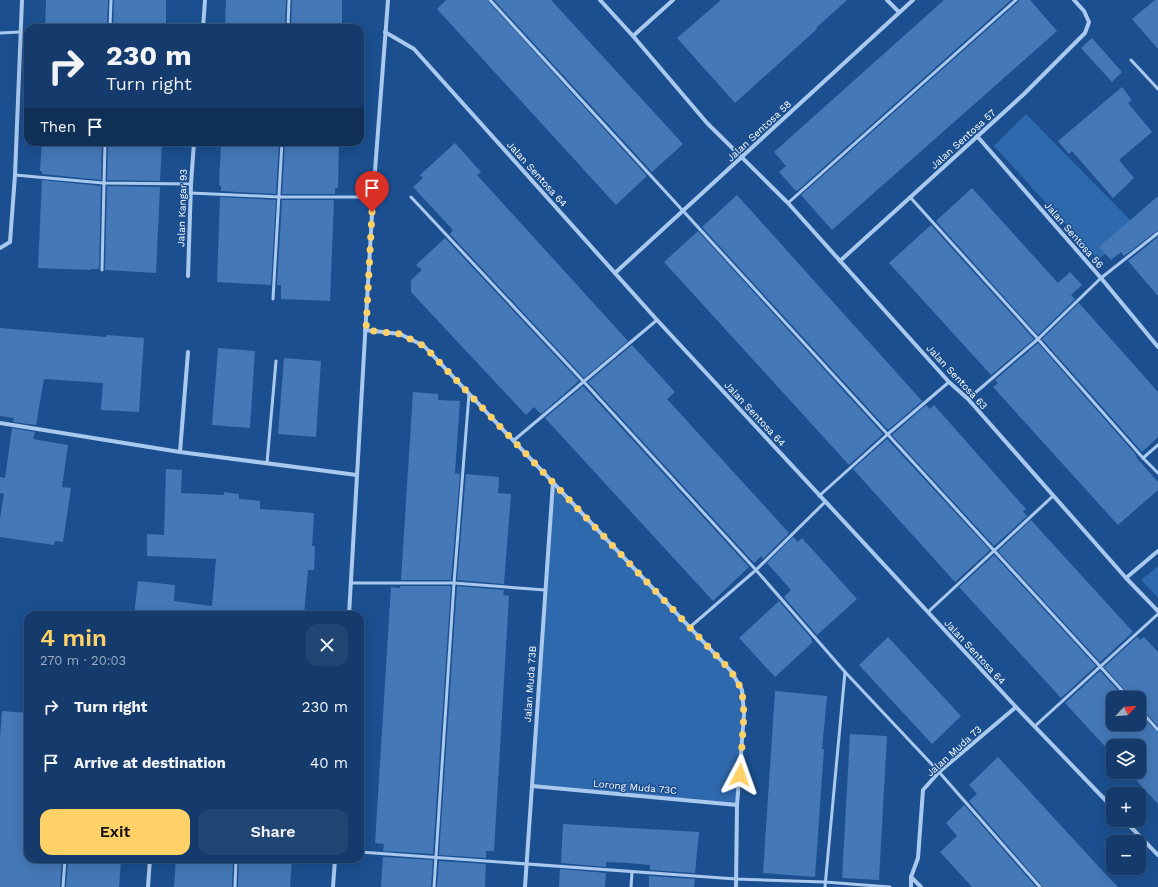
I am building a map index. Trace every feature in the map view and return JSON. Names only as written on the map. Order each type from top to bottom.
[{"type":"street","points":[[0,248],[10,242],[22,0]]},
{"type":"street","points":[[203,24],[205,0]]},
{"type":"street","points":[[349,611],[373,197],[388,0]]},
{"type":"street","name":"Jalan Sentosa 63","points":[[600,0],[633,36],[707,123],[788,203],[949,382],[968,399],[1158,613]]},
{"type":"street","points":[[633,36],[673,0]]},
{"type":"street","points":[[887,0],[899,12]]},
{"type":"street","name":"Jalan Sentosa 58","points":[[615,273],[913,0]]},
{"type":"street","name":"Jalan Sentosa 57","points":[[840,261],[1024,94],[1084,33],[1089,22],[1084,11],[1074,0]]},
{"type":"street","name":"Jalan Sentosa 64","points":[[385,32],[414,49],[657,320],[819,496],[1016,707],[1106,801]]},
{"type":"street","name":"Jalan Sentosa 56","points":[[977,136],[1101,278],[1158,347]]},
{"type":"street","name":"Jalan Kangar 93","points":[[188,276],[194,146]]},
{"type":"street","points":[[366,330],[400,334],[424,346],[731,671],[742,690],[744,714],[737,805],[736,887]]},
{"type":"street","points":[[180,452],[188,352]]},
{"type":"street","points":[[0,423],[180,452],[357,475]]},
{"type":"street","name":"Jalan Muda 73B","points":[[525,887],[553,482]]},
{"type":"street","points":[[1126,578],[1158,551]]},
{"type":"street","name":"Jalan Muda 73","points":[[911,887],[911,877],[918,858],[923,790],[939,772],[1016,707]]},
{"type":"street","name":"Lorong Muda 73C","points":[[532,786],[737,805]]},
{"type":"street","points":[[1131,827],[1158,855]]},
{"type":"street","points":[[148,887],[150,863]]},
{"type":"street","points":[[333,887],[335,863]]},
{"type":"street","points":[[911,877],[921,887]]},
{"type":"lane","points":[[110,24],[111,0]]},
{"type":"lane","points":[[288,24],[289,0]]},
{"type":"lane","points":[[490,0],[1123,691]]},
{"type":"lane","points":[[788,203],[1016,0]]},
{"type":"lane","points":[[0,33],[20,32]]},
{"type":"lane","points":[[1131,60],[1158,89]]},
{"type":"lane","points":[[102,270],[105,146]]},
{"type":"lane","points":[[273,299],[282,146]]},
{"type":"lane","points":[[14,175],[103,183],[191,184]]},
{"type":"lane","points":[[191,193],[279,197],[373,197]]},
{"type":"lane","points":[[411,197],[584,382],[756,570],[845,672],[939,772],[1040,887]]},
{"type":"lane","points":[[910,197],[1158,473]]},
{"type":"lane","points":[[968,399],[1038,339],[1101,278],[1158,233]]},
{"type":"lane","points":[[513,441],[657,320]]},
{"type":"lane","points":[[267,463],[276,360]]},
{"type":"lane","points":[[819,496],[949,382]]},
{"type":"lane","points":[[434,887],[454,582],[469,394]]},
{"type":"lane","points":[[1143,458],[1158,446]]},
{"type":"lane","points":[[928,612],[1053,496]]},
{"type":"lane","points":[[690,628],[756,570],[825,502]]},
{"type":"lane","points":[[351,583],[454,582],[545,590]]},
{"type":"lane","points":[[1034,726],[1158,613]]},
{"type":"lane","points":[[825,887],[845,672]]},
{"type":"lane","points":[[1146,717],[1158,730]]},
{"type":"lane","points":[[364,852],[736,879],[825,882],[890,887]]},
{"type":"lane","points":[[64,887],[65,863]]},
{"type":"lane","points":[[235,887],[236,863]]},
{"type":"lane","points":[[632,872],[632,887]]},
{"type":"shaded area","points":[[1026,114],[1136,226],[1098,260],[994,146]]},
{"type":"shaded area","points":[[553,482],[731,671],[742,690],[737,805],[532,786]]},
{"type":"shaded area","points":[[1158,566],[1158,598],[1141,580]]},
{"type":"building","points":[[46,0],[108,0],[107,24],[45,24]]},
{"type":"building","points":[[114,0],[166,0],[166,24],[113,24]]},
{"type":"building","points":[[226,0],[286,0],[285,24],[225,24]]},
{"type":"building","points":[[292,0],[342,0],[342,24],[291,24]]},
{"type":"building","points":[[446,0],[487,0],[647,176],[616,205],[437,9]]},
{"type":"building","points":[[494,0],[551,0],[683,144],[652,172]]},
{"type":"building","points":[[721,0],[847,0],[735,103],[677,38]]},
{"type":"building","points":[[944,0],[1011,0],[797,191],[795,190],[779,172],[786,166],[774,152]]},
{"type":"building","points":[[1019,0],[1030,0],[1057,31],[832,230],[801,195]]},
{"type":"building","points":[[1155,0],[1158,0],[1158,49],[1132,19]]},
{"type":"building","points":[[1092,38],[1122,72],[1112,82],[1081,48]]},
{"type":"building","points":[[1122,87],[1132,100],[1128,103],[1152,132],[1119,160],[1134,178],[1113,198],[1072,151],[1069,154],[1058,141]]},
{"type":"building","points":[[455,143],[481,172],[477,175],[628,341],[584,378],[450,234],[453,230],[413,187],[423,178],[420,175]]},
{"type":"building","points":[[42,146],[102,146],[101,180],[42,174],[42,171],[40,171]]},
{"type":"building","points":[[108,146],[162,146],[160,181],[107,180]]},
{"type":"building","points":[[221,146],[279,146],[276,194],[221,191],[221,186],[219,185]]},
{"type":"building","points":[[285,146],[339,146],[338,188],[335,188],[335,194],[282,194]]},
{"type":"building","points":[[42,180],[101,186],[99,269],[38,268]]},
{"type":"building","points":[[107,186],[160,187],[156,273],[105,270]]},
{"type":"building","points":[[972,188],[1058,283],[1070,272],[1082,285],[1071,295],[1075,299],[1038,335],[936,221]]},
{"type":"building","points":[[737,195],[922,401],[888,430],[702,227]]},
{"type":"building","points":[[1158,196],[1158,230],[1124,256],[1121,252],[1111,260],[1099,247]]},
{"type":"building","points":[[220,197],[276,200],[271,285],[217,282]]},
{"type":"building","points":[[282,200],[334,200],[330,301],[281,299],[281,285],[277,285]]},
{"type":"building","points":[[931,225],[1034,339],[991,375],[889,263]]},
{"type":"building","points":[[698,231],[883,434],[849,465],[664,262]]},
{"type":"building","points":[[1158,237],[1158,296],[1128,261]]},
{"type":"building","points":[[445,238],[579,381],[541,414],[534,407],[526,415],[411,292],[411,280],[422,270],[416,265]]},
{"type":"building","points":[[1079,303],[1158,392],[1158,437],[1142,452],[1042,339]]},
{"type":"building","points":[[0,328],[106,337],[107,335],[144,338],[139,412],[101,410],[103,383],[44,379],[36,425],[13,422],[14,418],[0,416]]},
{"type":"building","points":[[1038,343],[1158,482],[1158,490],[1118,525],[993,387],[998,383],[995,380]]},
{"type":"building","points":[[632,345],[675,392],[667,399],[789,533],[763,559],[761,556],[754,563],[588,382]]},
{"type":"building","points":[[218,348],[255,351],[250,428],[212,425]]},
{"type":"building","points":[[284,358],[321,361],[316,437],[278,434]]},
{"type":"building","points":[[583,386],[749,567],[713,601],[545,418]]},
{"type":"building","points":[[413,392],[438,394],[438,400],[460,401],[455,473],[460,474],[451,580],[401,580]]},
{"type":"building","points":[[926,405],[930,409],[934,405],[1026,509],[1023,511],[1027,516],[994,546],[892,435]]},
{"type":"building","points":[[12,428],[35,432],[33,439],[68,445],[62,487],[71,488],[63,542],[55,541],[54,545],[0,537],[0,518],[4,494],[0,493],[0,477],[5,478]]},
{"type":"building","points":[[887,439],[990,550],[955,582],[853,469]]},
{"type":"building","points":[[166,469],[182,470],[181,493],[224,495],[224,492],[239,494],[239,499],[260,501],[260,509],[314,513],[312,546],[315,546],[314,570],[308,570],[304,611],[134,611],[138,581],[175,585],[174,601],[212,606],[216,559],[147,556],[147,534],[164,535]]},
{"type":"building","points":[[466,474],[499,477],[498,493],[511,494],[504,584],[457,580]]},
{"type":"building","points":[[1031,520],[1133,632],[1100,662],[998,551]]},
{"type":"building","points":[[793,537],[798,542],[802,538],[857,599],[817,635],[784,597],[791,590],[767,563]]},
{"type":"building","points":[[994,555],[1096,666],[1061,698],[959,587]]},
{"type":"building","points":[[400,586],[451,586],[433,854],[383,851],[384,844],[375,843],[391,587],[400,588]]},
{"type":"building","points":[[457,586],[504,590],[503,595],[509,596],[494,851],[486,851],[486,858],[439,855]]},
{"type":"building","points":[[779,601],[813,642],[775,677],[739,638]]},
{"type":"building","points":[[888,637],[961,716],[932,744],[859,665]]},
{"type":"building","points":[[1137,637],[1140,640],[1144,637],[1158,652],[1158,726],[1146,713],[1146,691],[1126,691],[1104,667]]},
{"type":"building","points":[[1100,671],[1119,691],[1106,691],[1106,731],[1146,731],[1146,720],[1158,733],[1158,804],[1146,791],[1146,787],[1143,787],[1135,779],[1146,779],[1146,739],[1106,739],[1106,747],[1065,703]]},
{"type":"building","points":[[775,691],[827,696],[822,749],[824,749],[815,877],[763,873]]},
{"type":"building","points":[[2,711],[24,713],[24,863],[62,863],[60,887],[0,887],[0,739]]},
{"type":"building","points":[[850,734],[887,736],[879,880],[842,878]]},
{"type":"building","points":[[998,757],[1118,887],[1043,887],[969,801],[977,794],[969,785]]},
{"type":"building","points":[[964,805],[1036,887],[972,887],[940,852],[957,836],[946,823]]},
{"type":"building","points":[[563,824],[699,832],[695,873],[650,870],[650,865],[627,863],[606,862],[606,867],[561,863]]},
{"type":"building","points":[[383,857],[433,860],[431,887],[381,887]]},
{"type":"building","points":[[439,861],[486,864],[485,887],[437,887]]},
{"type":"building","points":[[68,863],[121,863],[119,887],[66,887]]},
{"type":"building","points":[[176,863],[233,863],[232,887],[174,887]]},
{"type":"building","points":[[239,863],[292,863],[290,887],[238,887]]},
{"type":"building","points":[[560,869],[606,873],[605,887],[559,887]]},
{"type":"building","points":[[649,876],[695,879],[694,887],[649,887]]},
{"type":"route","points":[[372,212],[366,330],[400,334],[424,346],[731,671],[742,690],[744,714],[740,775]]}]
